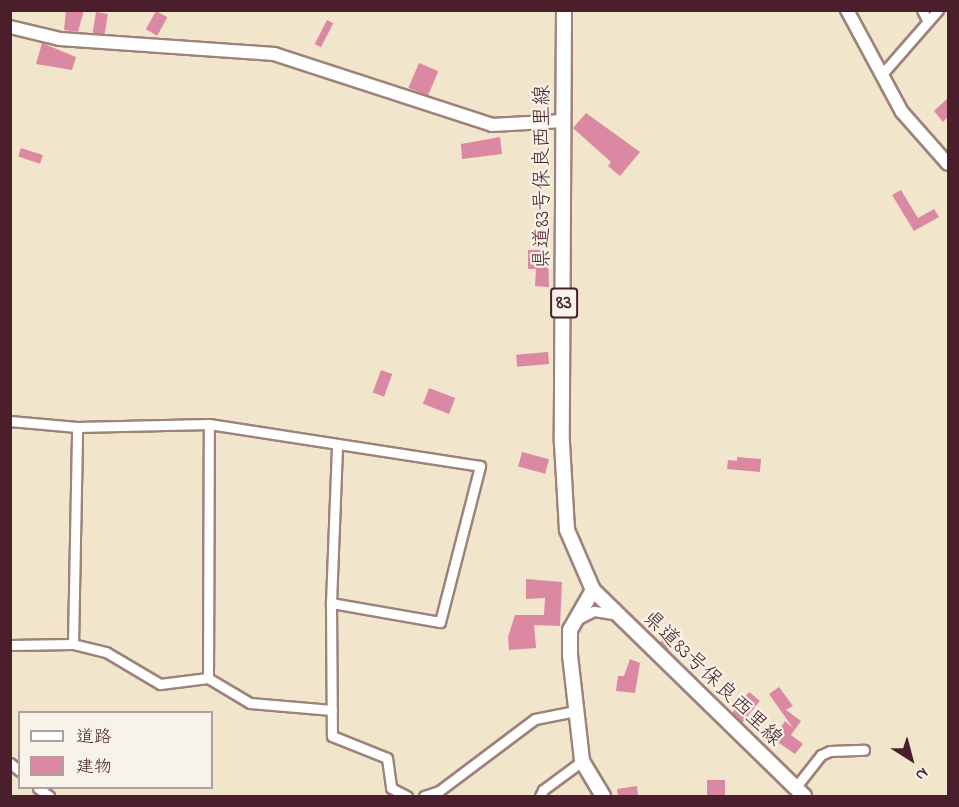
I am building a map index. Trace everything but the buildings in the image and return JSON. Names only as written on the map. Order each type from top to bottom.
[{"type":"main road","name":"県道83号保良西里線","points":[[564,10],[564,498],[570,539],[593,590],[800,794]]},
{"type":"main road","points":[[593,590],[575,620],[570,655],[574,711],[582,762],[603,796]]},
{"type":"street","points":[[847,10],[902,112],[948,164]]},
{"type":"street","points":[[922,10],[928,22]]},
{"type":"street","points":[[883,73],[938,10]]},
{"type":"street","points":[[10,27],[60,39],[274,54],[492,125],[564,121]]},
{"type":"street","points":[[10,421],[77,427],[209,424],[337,447],[480,466],[440,622],[331,603]]},
{"type":"street","points":[[208,678],[209,424]]},
{"type":"street","points":[[73,644],[77,427]]},
{"type":"street","points":[[337,447],[331,603],[332,736],[387,758],[391,788],[407,796]]},
{"type":"street","points":[[575,620],[594,611],[604,610],[618,616]]},
{"type":"street","points":[[10,645],[73,644],[106,652],[160,684],[208,678],[250,703],[332,710]]},
{"type":"street","points":[[424,796],[439,791],[535,719],[574,711]]},
{"type":"street","points":[[800,794],[821,755],[830,751],[864,750]]},
{"type":"street","points":[[540,796],[582,762]]}]
